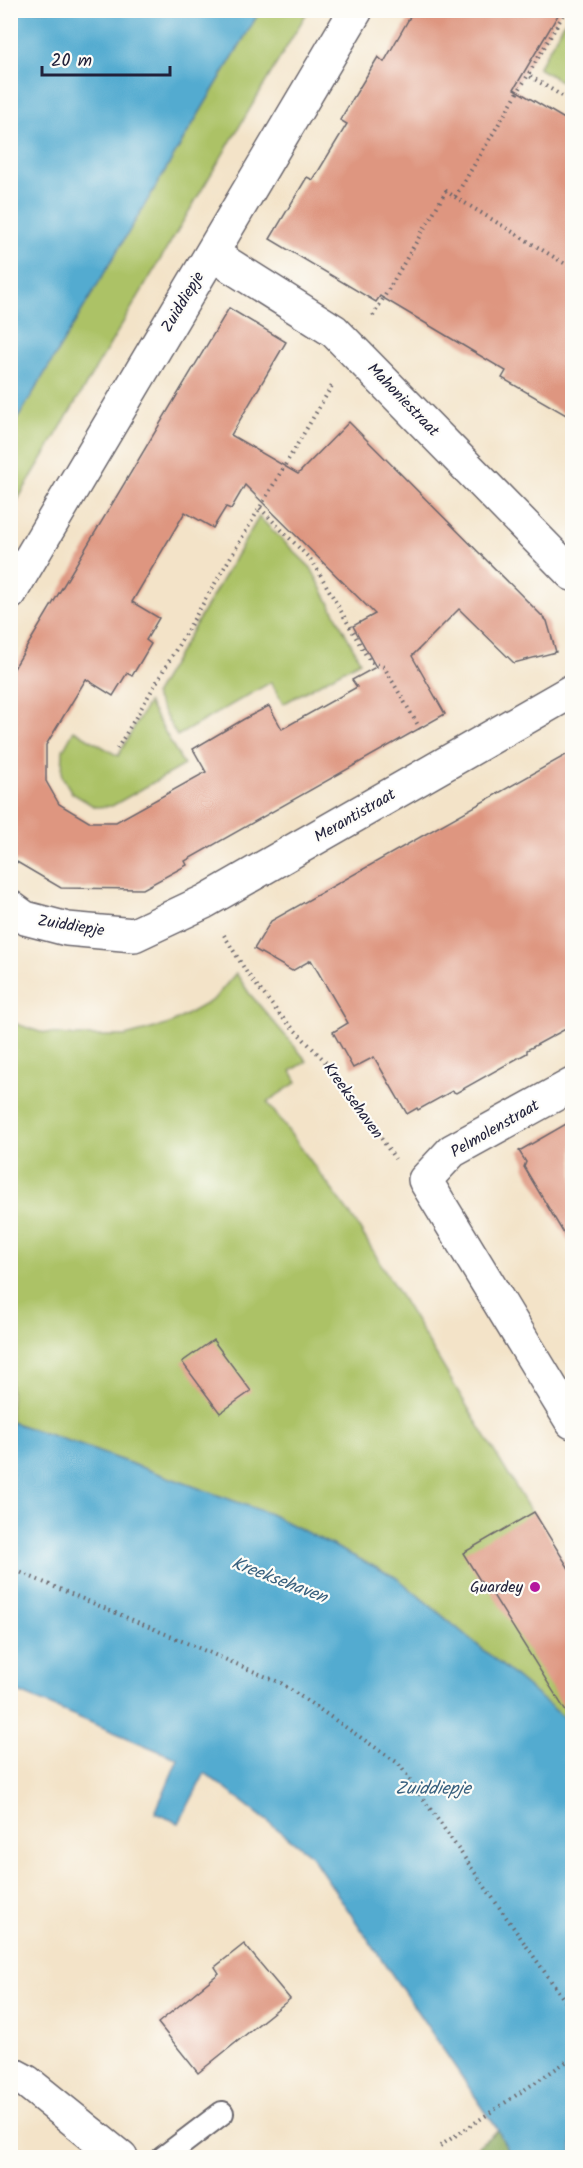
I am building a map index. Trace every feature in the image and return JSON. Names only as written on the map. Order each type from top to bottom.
[{"type":"street","name":"Zuiddiepje","points":[[10,593],[356,10]]},
{"type":"street","name":"Mahoniestraat","points":[[212,254],[334,331],[573,574]]},
{"type":"street","name":"Merantistraat","points":[[134,935],[204,902],[573,691]]},
{"type":"street","name":"Zuiddiepje","points":[[10,907],[25,918],[67,929],[134,935]]},
{"type":"street","name":"Pelmolenstraat","points":[[425,1180],[452,1151],[573,1085]]},
{"type":"street","points":[[425,1180],[573,1422]]},
{"type":"street","points":[[10,2073],[27,2082],[121,2157]]},
{"type":"lane","points":[[163,2157],[222,2113]]},
{"type":"path","points":[[455,197],[566,10]]},
{"type":"path","points":[[528,75],[573,102]]},
{"type":"path","points":[[117,749],[446,192],[573,268]]},
{"type":"path","points":[[260,508],[313,562],[370,662],[384,667],[441,766]]},
{"type":"path","name":"Kreeksehaven","points":[[204,902],[247,973],[280,1015],[322,1058],[350,1092],[393,1158],[425,1180]]},
{"type":"path","points":[[10,1568],[281,1683],[398,1763],[573,2011]]},
{"type":"path","points":[[440,2146],[573,2058]]},
{"type":"green space","points":[[260,11],[308,11],[11,511],[11,430]]},
{"type":"green space","points":[[572,11],[572,88],[538,68]]},
{"type":"green space","points":[[259,517],[311,568],[360,661],[283,704],[271,682],[177,736],[154,695]]},
{"type":"green space","points":[[148,703],[184,765],[112,806],[95,807],[72,793],[62,776],[63,750],[74,730],[118,756]]},
{"type":"green space","points":[[236,973],[249,993],[307,1061],[291,1071],[297,1082],[267,1102],[355,1221],[572,1580],[572,1728],[561,1715],[397,1578],[270,1514],[11,1422],[11,1022],[40,1032],[76,1036],[125,1036],[170,1024],[213,1000]]},
{"type":"green space","points":[[498,2130],[511,2157],[463,2158]]},
{"type":"water","points":[[10,11],[260,11],[11,430]]},
{"type":"water","name":"Zuiddiepje","points":[[11,1422],[270,1514],[397,1578],[561,1715],[572,1728],[572,2157],[511,2157],[498,2130],[310,1854],[205,1773],[179,1823],[155,1813],[178,1759],[11,1689]]},
{"type":"building","points":[[414,10],[561,10],[514,89],[573,124],[573,419],[502,378],[506,371],[380,296],[376,302],[270,239],[307,177],[313,180],[347,124],[340,120],[378,57],[384,62]]},
{"type":"building","points":[[229,308],[286,342],[231,435],[298,474],[349,422],[547,621],[556,652],[514,663],[459,609],[412,656],[445,714],[185,861],[187,865],[143,889],[61,888],[10,858],[10,675]],"holes":[[[245,485],[375,614],[353,626],[376,667],[352,680],[357,687],[282,729],[269,706],[244,719],[193,749],[206,772],[116,822],[89,822],[59,804],[46,781],[46,745],[86,679],[113,696],[127,673],[132,676],[151,644],[146,640],[159,618],[132,602],[185,512],[213,528],[226,507],[231,509]]]},
{"type":"building","points":[[573,751],[573,1025],[456,1093],[452,1091],[407,1114],[374,1057],[353,1068],[333,1032],[348,1023],[311,960],[292,971],[254,949],[271,921]]},
{"type":"building","points":[[573,1120],[573,1249],[524,1167],[526,1162],[519,1151]]},
{"type":"building","points":[[213,1340],[251,1391],[220,1413],[182,1362]]},
{"type":"building","points":[[534,1512],[573,1575],[573,1723],[488,1587],[484,1587],[463,1553]]},
{"type":"building","points":[[244,1944],[290,1999],[198,2073],[158,2023],[219,1973],[215,1967]]},
{"type":"place","name":"Guardey","points":[[535,1587]]}]
